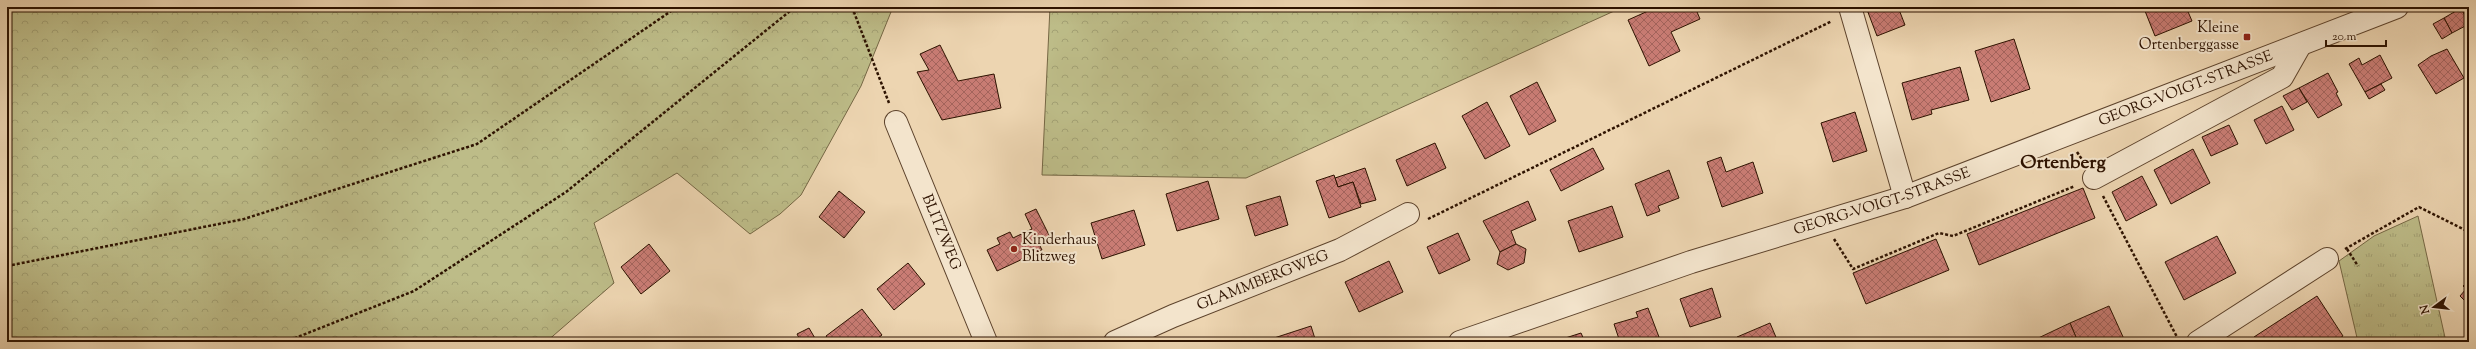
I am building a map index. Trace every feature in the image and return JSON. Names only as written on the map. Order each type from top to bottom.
[{"type":"street","name":"GEORG-VOIGT-STRASSE","points":[[1460,342],[1691,262],[1905,197],[2299,47],[2397,7]]},
{"type":"street","points":[[1850,9],[1905,197]]},
{"type":"street","name":"GEORG-VOIGT-STRASSE","points":[[2094,178],[2282,77],[2299,47]]},
{"type":"street","name":"BLITZWEG","points":[[896,122],[986,342]]},
{"type":"street","name":"GLAMMBERGWEG","points":[[1115,342],[1173,316],[1340,250],[1416,218]]},
{"type":"street","points":[[2198,342],[2327,259]]},
{"type":"path","points":[[7,266],[244,219],[477,144],[677,7]]},
{"type":"path","points":[[285,342],[414,291],[566,192],[795,7]]},
{"type":"path","points":[[852,7],[896,122]]},
{"type":"path","points":[[1416,218],[1850,9]]},
{"type":"path","points":[[2067,136],[2094,178],[2180,342]]},
{"type":"path","points":[[1823,223],[1853,269],[1939,233],[1953,236],[2094,178]]},
{"type":"path","points":[[2327,259],[2419,207],[2469,232]]},
{"type":"path","points":[[2346,248],[2358,266]]},
{"type":"green space","points":[[7,7],[893,7],[861,86],[801,195],[780,214],[750,234],[677,173],[594,223],[614,283],[546,342],[7,342]]},
{"type":"green space","points":[[1050,7],[1623,7],[1246,178],[1042,175]]},
{"type":"green space","points":[[2418,216],[2446,342],[2358,342],[2339,261],[2374,236]]},
{"type":"building","points":[[1657,7],[1695,7],[1700,19],[1671,32],[1680,51],[1649,66],[1628,20]]},
{"type":"building","points":[[1866,7],[1898,7],[1905,25],[1877,36]]},
{"type":"building","points":[[2155,7],[2186,7],[2192,21],[2155,36],[2145,11]]},
{"type":"building","points":[[2469,7],[2469,23],[2461,8]]},
{"type":"building","points":[[2461,8],[2469,24],[2452,33],[2444,18]]},
{"type":"building","points":[[2444,18],[2452,33],[2442,39],[2433,24]]},
{"type":"building","points":[[2014,39],[2030,89],[1991,102],[1975,51]]},
{"type":"building","points":[[940,45],[958,81],[994,74],[1001,108],[942,120],[917,72],[929,70],[920,54]]},
{"type":"building","points":[[2447,49],[2464,78],[2436,94],[2418,65],[2431,56]]},
{"type":"building","points":[[2380,55],[2392,78],[2365,92],[2349,64],[2359,58],[2362,65]]},
{"type":"building","points":[[1960,67],[1969,100],[1931,110],[1932,114],[1912,120],[1902,83]]},
{"type":"building","points":[[2328,73],[2338,92],[2336,93],[2342,105],[2318,118],[2299,88]]},
{"type":"building","points":[[1537,82],[1556,121],[1529,135],[1510,96]]},
{"type":"building","points":[[2381,84],[2385,90],[2369,99],[2365,92]]},
{"type":"building","points":[[2299,88],[2307,102],[2292,110],[2283,96]]},
{"type":"building","points":[[1487,102],[1510,146],[1485,159],[1462,116]]},
{"type":"building","points":[[2282,106],[2294,130],[2266,144],[2254,120]]},
{"type":"building","points":[[1855,112],[1867,151],[1833,162],[1821,123]]},
{"type":"building","points":[[2229,125],[2238,144],[2211,156],[2202,137]]},
{"type":"building","points":[[1435,143],[1446,168],[1407,186],[1396,160]]},
{"type":"building","points":[[1593,148],[1604,169],[1561,191],[1550,170]]},
{"type":"building","points":[[2193,149],[2210,183],[2171,204],[2154,170]]},
{"type":"building","points":[[1721,157],[1726,172],[1753,162],[1763,193],[1722,207],[1707,162]]},
{"type":"building","points":[[1365,168],[1376,200],[1361,204],[1353,182],[1338,187],[1335,178]]},
{"type":"building","points":[[1669,170],[1679,198],[1658,206],[1660,211],[1647,216],[1635,184]]},
{"type":"building","points":[[1334,175],[1338,187],[1353,182],[1361,207],[1329,218],[1316,181]]},
{"type":"building","points":[[2142,176],[2157,205],[2126,221],[2112,192]]},
{"type":"building","points":[[1208,181],[1219,219],[1177,231],[1166,194]]},
{"type":"building","points":[[2083,188],[2095,218],[1979,265],[1967,234]]},
{"type":"building","points":[[839,191],[865,212],[844,238],[819,217]]},
{"type":"building","points":[[1280,196],[1288,225],[1255,236],[1246,206]]},
{"type":"building","points":[[1528,201],[1536,220],[1511,231],[1516,244],[1500,252],[1483,221]]},
{"type":"building","points":[[1612,206],[1623,237],[1579,252],[1568,221]]},
{"type":"building","points":[[1036,209],[1051,239],[1039,244],[1042,250],[997,271],[987,250],[1000,244],[997,238],[1010,232],[1013,238],[1032,229],[1025,214]]},
{"type":"building","points":[[1134,210],[1145,245],[1102,259],[1091,223]]},
{"type":"building","points":[[1458,233],[1470,260],[1439,274],[1427,247]]},
{"type":"building","points":[[2217,236],[2236,273],[2184,300],[2165,262]]},
{"type":"building","points":[[1936,239],[1949,270],[1866,304],[1853,273]]},
{"type":"building","points":[[649,244],[670,271],[641,294],[621,267]]},
{"type":"building","points":[[1516,244],[1526,249],[1524,263],[1508,270],[1497,264],[1500,252]]},
{"type":"building","points":[[1389,261],[1403,292],[1359,312],[1345,282]]},
{"type":"building","points":[[908,263],[925,284],[894,310],[877,289]]},
{"type":"building","points":[[2469,280],[2469,305],[2460,296],[2466,289],[2463,286]]},
{"type":"building","points":[[1712,288],[1721,317],[1690,327],[1680,299]]},
{"type":"building","points":[[2317,296],[2343,336],[2334,342],[2257,342],[2254,337]]},
{"type":"building","points":[[2109,306],[2124,339],[2117,342],[2078,342],[2070,323]]},
{"type":"building","points":[[1648,308],[1659,337],[1647,342],[1620,342],[1614,324],[1638,317],[1636,312]]},
{"type":"building","points":[[862,309],[882,335],[873,342],[830,342],[826,336]]},
{"type":"building","points":[[1770,323],[1778,342],[1739,342],[1737,337]]},
{"type":"building","points":[[2070,323],[2078,342],[2032,341]]},
{"type":"building","points":[[1311,326],[1316,342],[1269,342],[1268,340]]},
{"type":"building","points":[[809,328],[816,340],[801,342],[797,334]]},
{"type":"building","points":[[1581,333],[1585,342],[1553,342]]},
{"type":"place","name":"Kleine Ortenberggasse","points":[[2247,37]]},
{"type":"place","name":"Kinderhaus Blitzweg","points":[[1014,249]]},
{"type":"district","name":"Ortenberg","points":[[2063,163]]}]
